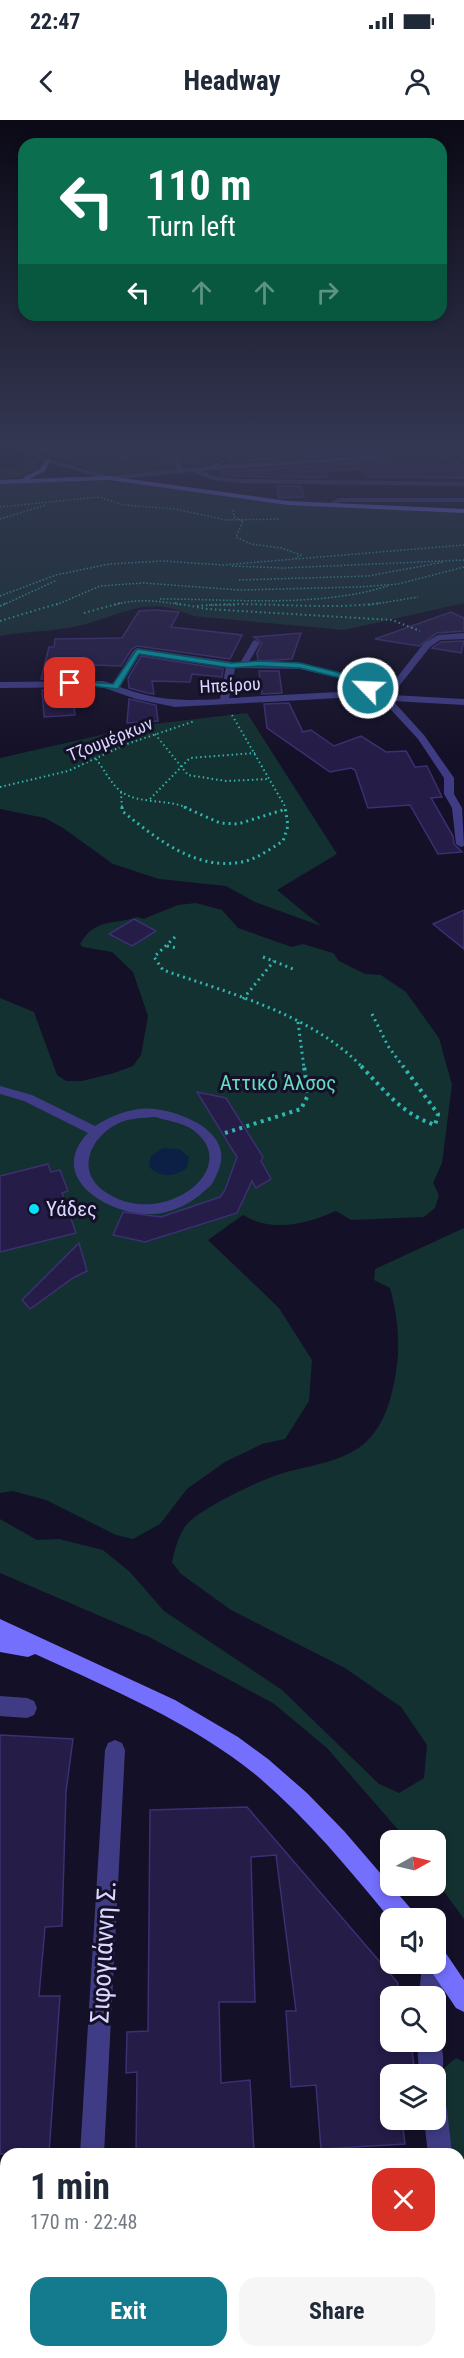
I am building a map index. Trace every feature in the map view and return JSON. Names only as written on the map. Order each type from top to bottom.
[{"type":"street","points":[[386,698],[427,645],[438,638],[464,636]]},
{"type":"street","points":[[243,664],[256,643]]},
{"type":"street","points":[[115,687],[137,651],[231,665],[300,666],[350,678],[386,698],[421,736],[449,778],[449,794],[457,808],[461,844]]},
{"type":"street","points":[[224,703],[231,665]]},
{"type":"street","name":"Ηπείρου","points":[[0,686],[103,684],[140,697],[175,704],[338,695],[464,702]]},
{"type":"street","points":[[0,1628],[125,1687],[201,1727],[260,1766],[299,1802],[364,1870],[396,1908]]},
{"type":"street","points":[[0,1643],[46,1650]]},
{"type":"street","points":[[0,1706],[27,1708]]},
{"type":"street","name":"Σιφογιάννη Σ.","points":[[92,2148],[115,1750]]},
{"type":"street","points":[[446,1973],[464,2000]]},
{"type":"street","points":[[437,2130],[439,2148]]},
{"type":"lane","points":[[0,1090],[28,1098],[96,1132]]},
{"type":"lane","points":[[155,1113],[177,1116],[196,1125],[210,1137],[216,1151],[216,1167],[209,1182],[195,1195],[176,1204],[153,1209],[130,1208],[110,1202],[93,1191],[83,1177],[80,1161],[82,1154],[96,1132],[112,1121],[134,1114],[155,1113]]},
{"type":"path","points":[[287,549],[301,555],[292,560]]},
{"type":"path","points":[[223,565],[413,549]]},
{"type":"path","points":[[239,580],[310,580],[368,576],[450,560]]},
{"type":"path","points":[[0,596],[39,578],[107,562],[189,562],[284,568],[464,560]]},
{"type":"path","points":[[156,600],[169,597],[318,599],[362,594],[464,567]]},
{"type":"path","points":[[0,606],[55,581]]},
{"type":"path","points":[[0,621],[56,605],[100,586],[143,583],[240,590],[283,590],[398,584]]},
{"type":"path","points":[[194,607],[218,604],[350,606],[391,603],[418,597]]},
{"type":"path","points":[[84,613],[132,600],[156,600],[194,607],[392,620],[438,638]]},
{"type":"path","points":[[121,792],[122,811],[155,838],[189,856],[217,862],[242,862],[283,841],[288,826],[286,809],[224,703]]},
{"type":"path","name":"Τζουμέρκων","points":[[0,787],[68,771],[155,734],[212,715],[224,703]]},
{"type":"path","points":[[155,734],[188,775],[226,781],[269,779]]},
{"type":"path","points":[[149,799],[190,758],[255,753]]},
{"type":"path","points":[[96,759],[121,792],[133,797],[176,802],[220,823],[238,824],[286,809]]},
{"type":"path","points":[[176,937],[154,957],[163,970],[243,999],[298,1023],[348,1054],[399,1109],[420,1121],[435,1125],[438,1114],[388,1046],[372,1014]]},
{"type":"path","points":[[166,946],[177,948]]},
{"type":"path","points":[[263,957],[292,969]]},
{"type":"path","points":[[243,999],[274,962]]},
{"type":"path","points":[[210,1137],[267,1122],[301,1109],[308,1095],[298,1023]]},
{"type":"green space","points":[[0,549],[464,549],[464,603],[344,630],[193,616],[176,610],[146,607],[73,627],[0,636]]},
{"type":"green space","points":[[247,713],[337,854],[277,890],[321,926],[255,902],[226,886],[159,879],[113,864],[63,828],[45,818],[0,809],[0,758],[145,725]]},
{"type":"green space","name":"Αττικό Άλσος","points":[[196,903],[222,910],[238,928],[292,947],[303,944],[333,953],[339,961],[365,974],[381,975],[406,992],[439,1038],[452,1085],[442,1163],[433,1183],[439,1195],[435,1208],[424,1217],[351,1220],[336,1211],[301,1223],[278,1225],[254,1221],[243,1215],[208,1240],[279,1308],[312,1360],[309,1401],[285,1439],[262,1444],[225,1462],[187,1489],[160,1524],[133,1539],[116,1535],[46,1500],[13,1491],[0,1493],[0,998],[34,1012],[57,1075],[66,1081],[82,1081],[133,1066],[141,1055],[148,1016],[133,972],[112,952],[83,947],[80,944],[98,926],[138,917],[143,919],[178,905]]},
{"type":"green space","points":[[464,1228],[464,1919],[446,1894],[446,1830],[398,1830],[327,1748],[273,1703],[149,1637],[0,1573],[0,1519],[37,1540],[59,1539],[103,1550],[130,1572],[164,1611],[282,1690],[379,1784],[399,1793],[424,1778],[427,1745],[401,1707],[345,1668],[231,1610],[181,1574],[172,1562],[183,1530],[198,1515],[273,1476],[339,1458],[359,1447],[373,1434],[382,1421],[390,1398],[398,1347],[397,1324],[390,1288],[374,1280],[375,1269]]},
{"type":"green space","points":[[456,2058],[464,2062],[464,2148],[450,2148],[446,2115],[446,2066]]},
{"type":"water","points":[[163,1148],[179,1149],[189,1157],[187,1168],[177,1173],[163,1175],[149,1167],[151,1156]]},
{"type":"building","points":[[139,611],[179,612],[171,627],[242,635],[230,659],[137,646],[131,650],[121,666],[94,665],[92,672],[71,671],[72,679],[41,679],[49,647],[54,647],[55,639],[122,638]]},
{"type":"building","points":[[451,612],[464,618],[464,631],[437,633],[419,646],[375,639]]},
{"type":"building","points":[[301,633],[292,659],[258,661],[257,653],[262,643],[254,637]]},
{"type":"building","points":[[464,641],[461,653],[432,648],[441,642]]},
{"type":"building","points":[[141,656],[223,669],[222,677],[192,674],[190,682],[152,681],[154,694],[147,693],[129,688],[128,678]]},
{"type":"building","points":[[259,671],[279,671],[282,693],[262,694]]},
{"type":"building","points":[[42,690],[73,690],[75,715],[44,717]]},
{"type":"building","points":[[129,699],[156,705],[158,721],[127,723]]},
{"type":"building","points":[[289,703],[303,732],[311,730],[334,746],[361,736],[386,752],[406,751],[415,767],[427,766],[442,797],[431,798],[453,836],[454,844],[462,852],[438,854],[410,805],[368,808],[355,770],[351,768],[330,772],[267,728],[264,704]]},
{"type":"building","points":[[464,910],[464,949],[433,924]]},
{"type":"building","points":[[134,919],[156,931],[132,946],[109,934]]},
{"type":"building","points":[[197,1092],[226,1098],[263,1157],[261,1161],[271,1179],[256,1188],[252,1181],[237,1213],[145,1242],[113,1235],[123,1212],[161,1217],[220,1197],[225,1190],[237,1157]]},
{"type":"building","name":"Υάδες","points":[[48,1164],[51,1172],[60,1170],[68,1191],[62,1193],[76,1233],[0,1252],[0,1176]]},
{"type":"building","points":[[79,1243],[87,1271],[73,1278],[30,1309],[22,1300]]},
{"type":"building","points":[[0,1735],[73,1739],[66,1792],[62,1926],[45,1927],[39,1996],[60,1996],[49,2148],[0,2148]]},
{"type":"building","points":[[247,1807],[380,1962],[380,1974],[390,1974],[398,1983],[398,1986],[380,1986],[380,2052],[412,2052],[414,2064],[380,2064],[380,2130],[403,2130],[405,2144],[321,2148],[316,2085],[291,2087],[286,2011],[296,2011],[276,1855],[251,1857],[255,2002],[219,2002],[221,2083],[250,2080],[254,2148],[136,2148],[137,2072],[126,2073],[127,2032],[148,2031],[150,1810]]},
{"type":"place","name":"Υάδες","points":[[34,1209]]},
{"type":"route","points":[[70,683],[103,684],[115,687],[137,651],[231,665],[259,663],[300,666],[350,678],[368,688]]}]
